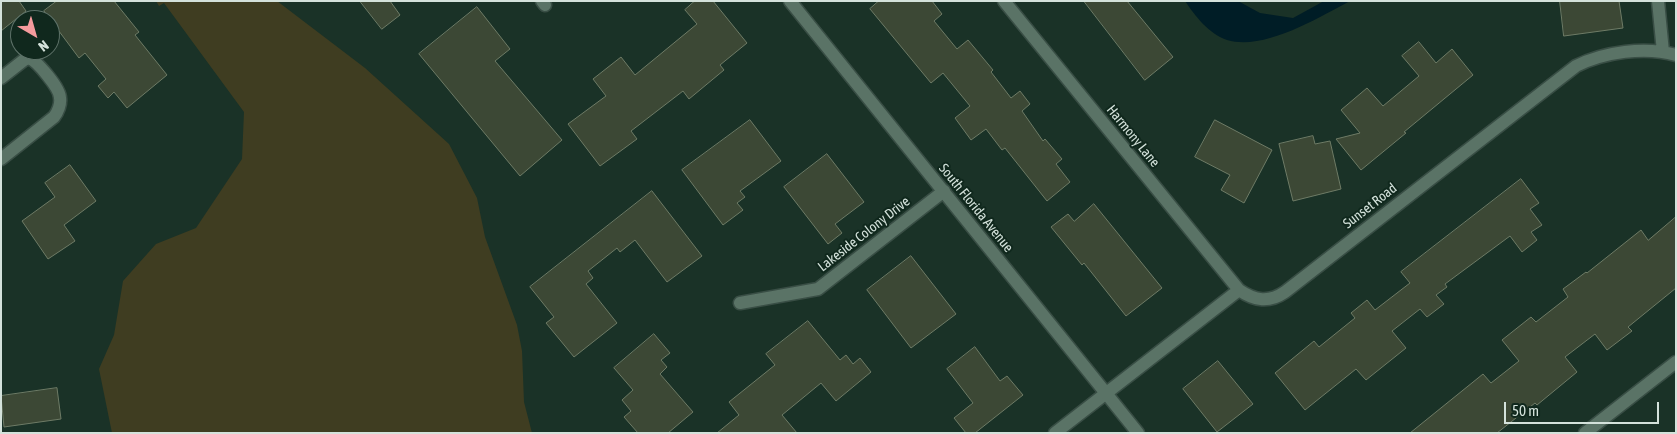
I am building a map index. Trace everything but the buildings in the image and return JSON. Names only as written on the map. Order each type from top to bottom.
[{"type":"street","name":"South Florida Avenue","points":[[790,1],[1138,433]]},
{"type":"street","name":"Harmony Lane","points":[[1004,1],[1239,290]]},
{"type":"street","points":[[1658,1],[1669,54]]},
{"type":"street","name":"Sunset Road","points":[[1239,290],[1250,298],[1259,300],[1280,295],[1576,66],[1615,53],[1669,54]]},
{"type":"street","points":[[1,78],[28,58],[38,64],[59,92],[60,98],[59,108],[54,116],[1,159]]},
{"type":"street","name":"Lakeside Colony Drive","points":[[740,303],[818,289],[944,191]]},
{"type":"street","points":[[1055,433],[1239,290]]},
{"type":"street","points":[[1585,433],[1676,362]]},
{"type":"shaded area","points":[[156,1],[277,1],[365,68],[449,144],[477,198],[485,237],[517,325],[522,351],[524,402],[532,433],[112,433],[99,369],[114,335],[123,281],[156,244],[196,228],[242,159],[244,112],[164,3],[159,6]]},
{"type":"water","points":[[1185,1],[1238,1],[1260,13],[1293,18],[1324,1],[1350,1],[1290,31],[1257,41],[1242,42],[1227,40],[1208,29]]}]
